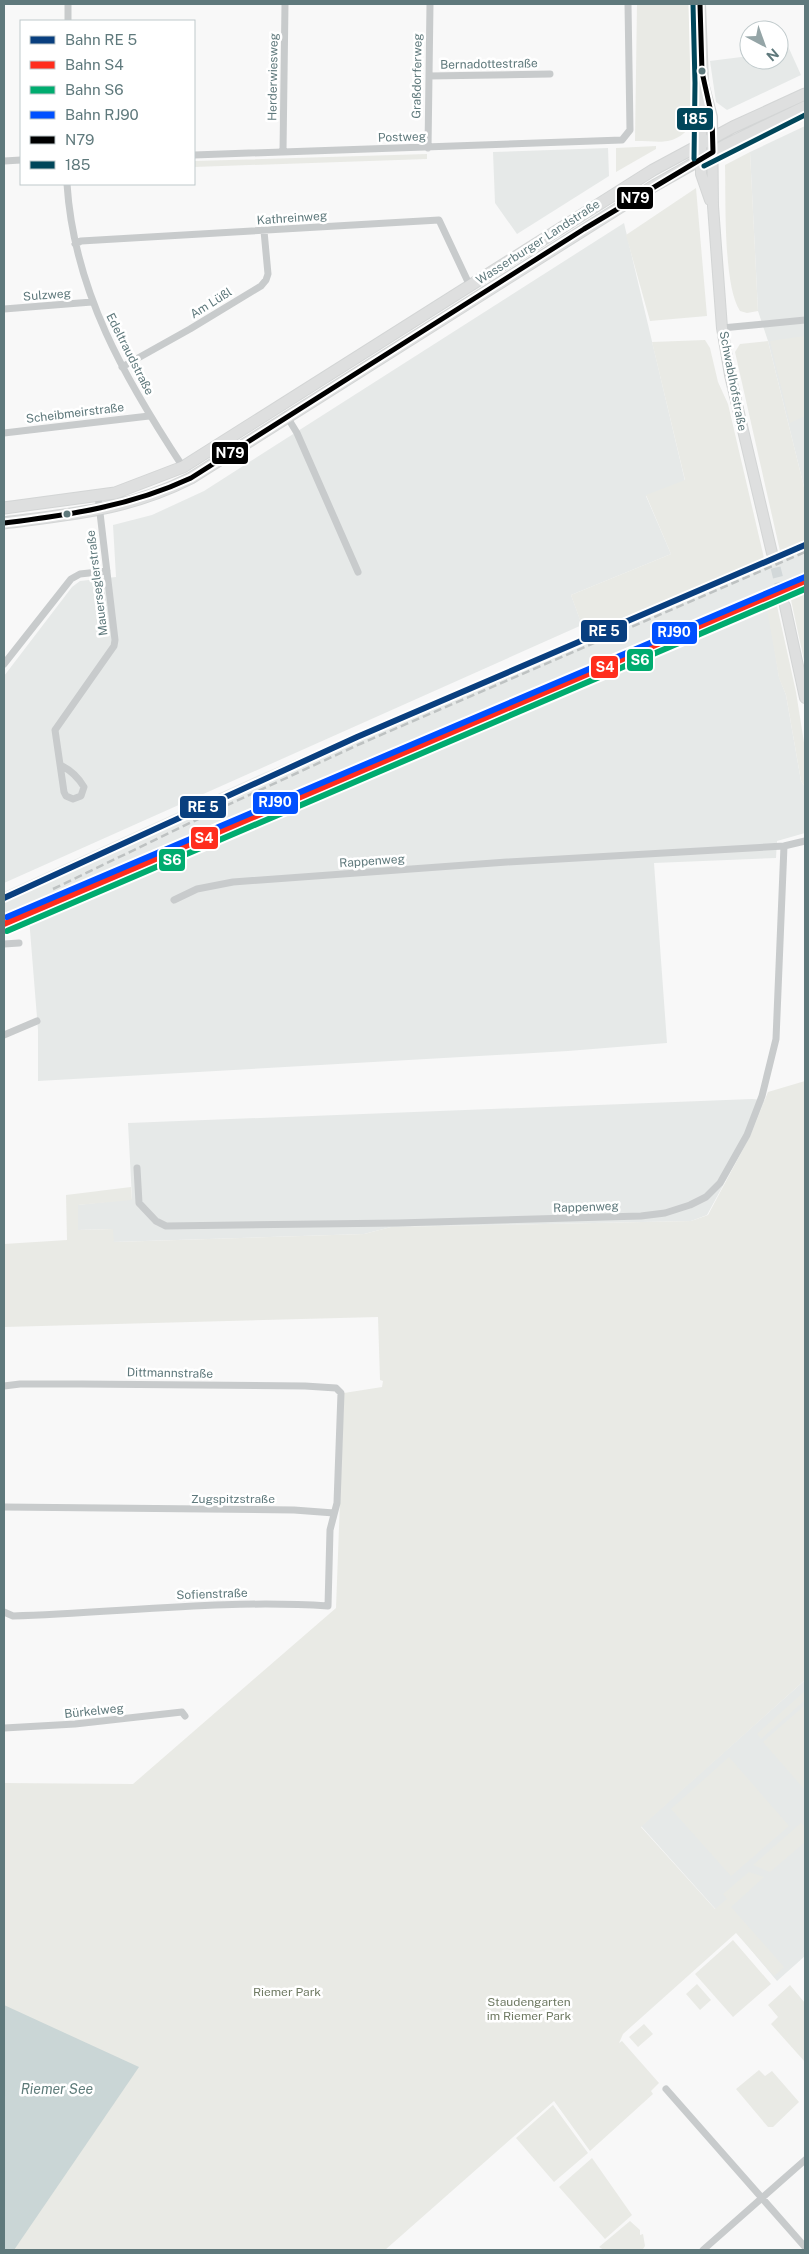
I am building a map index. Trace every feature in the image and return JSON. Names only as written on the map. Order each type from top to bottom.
[{"type":"main road","name":"Wasserburger Landstraße","points":[[4,508],[98,496],[139,485],[184,467],[623,188],[701,144],[805,94]]},
{"type":"main road","name":"Wasserburger Landstraße","points":[[4,523],[99,511],[124,505],[175,487],[217,463],[584,229],[713,152],[805,107]]},
{"type":"street","points":[[68,4],[68,20]]},
{"type":"street","name":"Herderwiesweg","points":[[283,151],[285,4]]},
{"type":"street","name":"Graßdorferweg","points":[[428,148],[430,4]]},
{"type":"street","name":"Postweg","points":[[195,156],[283,151],[428,148],[622,140],[630,130],[628,4]]},
{"type":"street","points":[[700,4],[703,83]]},
{"type":"street","name":"Bernadottestraße","points":[[429,76],[550,74]]},
{"type":"street","name":"Schwablhofstraße","points":[[703,83],[712,117],[714,138],[713,206],[722,328],[730,375],[772,553]]},
{"type":"street","name":"Schwablhofstraße","points":[[703,83],[701,101],[702,174],[713,206]]},
{"type":"street","points":[[4,161],[20,160]]},
{"type":"street","name":"Edeltraudstraße","points":[[67,185],[75,244],[92,302],[108,341],[149,416],[184,467]]},
{"type":"street","name":"Kathreinweg","points":[[75,244],[82,242],[439,220],[470,286]]},
{"type":"street","name":"Am Lüßl","points":[[122,367],[190,330],[261,286],[268,274],[264,231]]},
{"type":"street","name":"Sulzweg","points":[[4,309],[92,302]]},
{"type":"street","points":[[722,328],[805,320]]},
{"type":"street","points":[[280,406],[297,434],[358,572]]},
{"type":"street","name":"Scheibmeirstraße","points":[[4,433],[149,416]]},
{"type":"street","name":"Mauerseglerstraße","points":[[62,766],[70,771],[84,787],[81,796],[73,799],[66,796],[55,730],[114,646],[98,496]]},
{"type":"street","points":[[4,664],[71,579],[80,574],[107,571]]},
{"type":"street","points":[[785,606],[805,698]]},
{"type":"street","name":"Rappenweg","points":[[174,900],[197,889],[232,882],[784,846],[805,841]]},
{"type":"street","name":"Rappenweg","points":[[137,1168],[139,1203],[156,1221],[166,1226],[641,1216],[665,1213],[690,1205],[706,1197],[720,1183],[747,1135],[762,1096],[776,1039],[784,846]]},
{"type":"street","points":[[4,944],[19,943]]},
{"type":"street","points":[[4,1035],[37,1021]]},
{"type":"street","name":"Dittmannstraße","points":[[4,1386],[20,1384],[81,1384],[336,1388],[341,1393],[337,1503],[334,1513]]},
{"type":"street","name":"Zugspitzstraße","points":[[4,1507],[294,1510],[334,1513]]},
{"type":"street","name":"Sofienstraße","points":[[4,1612],[13,1616],[225,1604],[328,1606],[330,1530],[334,1513]]},
{"type":"street","name":"Bürkelweg","points":[[4,1728],[75,1724],[182,1712],[185,1716]]},
{"type":"street","points":[[666,2089],[805,2246]]},
{"type":"street","points":[[703,2250],[805,2160]]},
{"type":"shaded area","points":[[789,48],[801,75],[727,110],[716,102],[710,61],[739,57],[739,70],[789,70]]},
{"type":"shaded area","points":[[805,126],[805,491],[768,341],[758,311],[750,152]]},
{"type":"shaded area","points":[[608,148],[609,176],[517,234],[495,203],[493,152]]},
{"type":"shaded area","points":[[624,223],[685,481],[646,496],[671,554],[571,595],[582,625],[4,883],[4,676],[72,587],[80,581],[116,577],[113,525],[152,515],[204,491]]},
{"type":"shaded area","points":[[805,540],[805,587],[159,861],[300,805],[768,607],[779,677],[786,695],[801,781],[805,787],[805,833],[777,841],[776,858],[654,863],[667,1043],[568,1051],[38,1081],[38,1030],[29,918],[10,926],[4,931],[4,892],[257,776]]},
{"type":"shaded area","points":[[765,1100],[750,1136],[707,1215],[691,1221],[391,1227],[364,1234],[113,1242],[113,1229],[78,1230],[77,1205],[132,1199],[128,1123]]},
{"type":"shaded area","points":[[805,1680],[805,1956],[777,1981],[737,1933],[641,1826]]},
{"type":"green space","points":[[637,4],[693,4],[694,123],[680,136],[668,141],[635,141]]},
{"type":"green space","points":[[656,146],[656,149],[616,172],[616,148]]},
{"type":"green space","points":[[750,152],[758,311],[747,313],[740,311],[735,299],[728,263],[725,165]]},
{"type":"green space","points":[[427,154],[427,159],[195,167],[195,161]]},
{"type":"green space","points":[[696,188],[707,316],[650,321],[626,235]]},
{"type":"green space","points":[[805,336],[805,416],[790,423],[770,341]]},
{"type":"green space","points":[[705,340],[710,348],[718,382],[728,404],[764,558],[585,634],[571,595],[671,554],[646,495],[685,480],[652,342]]},
{"type":"green space","points":[[768,341],[805,491],[805,540],[780,551],[735,352],[740,344]]},
{"type":"green space","points":[[805,587],[805,665],[791,600],[777,606],[796,692],[805,749],[805,787],[801,781],[786,695],[779,678],[766,603]]},
{"type":"green space","name":"Riemer Park","points":[[805,1081],[805,1680],[641,1827],[715,1909],[727,1899],[723,1894],[749,1872],[764,1877],[731,1907],[784,1967],[774,1976],[736,1933],[623,2034],[619,2043],[622,2041],[659,2083],[651,2091],[653,2094],[590,2151],[554,2101],[385,2250],[4,2250],[4,1783],[133,1784],[336,1608],[344,1393],[382,1387],[383,1381],[380,1380],[378,1317],[4,1327],[4,1244],[67,1240],[66,1195],[131,1187],[132,1200],[78,1205],[78,1230],[113,1229],[114,1242],[364,1234],[391,1227],[691,1221],[708,1215],[750,1136],[768,1092]]},
{"type":"green space","points":[[805,1691],[805,1700],[761,1739],[757,1734]]},
{"type":"green space","points":[[805,1705],[805,1790],[763,1742]]},
{"type":"green space","points":[[729,1757],[789,1826],[731,1876],[671,1809]]},
{"type":"green space","points":[[801,1823],[805,1827],[805,1842],[770,1872],[753,1865]]},
{"type":"green space","points":[[733,1940],[771,1984],[733,2017],[695,1974]]},
{"type":"green space","points":[[697,1984],[711,2000],[700,2010],[686,1994]]},
{"type":"green space","points":[[790,1985],[805,2003],[805,2062],[771,2024],[778,2017],[768,2005]]},
{"type":"green space","points":[[644,2024],[653,2034],[638,2047],[629,2037]]},
{"type":"green space","points":[[759,2070],[765,2076],[772,2071],[799,2102],[773,2127],[768,2127],[736,2089]]},
{"type":"green space","points":[[553,2105],[588,2153],[554,2182],[516,2138]]},
{"type":"green space","points":[[592,2158],[632,2215],[605,2239],[559,2187]]},
{"type":"green space","points":[[630,2221],[640,2230],[640,2235],[643,2234],[644,2250],[604,2250],[599,2247]]},
{"type":"water","name":"Riemer See","points":[[4,2005],[139,2067],[14,2250],[4,2250]]},
{"type":"tunnel","points":[[772,553],[785,606]]},
{"type":"railway","points":[[53,889],[360,744],[805,552]]},
{"type":"transit line","name":"185","points":[[693,4],[694,159]]},
{"type":"transit line","name":"N79","points":[[4,523],[52,517],[99,508],[146,496],[191,478],[584,229],[713,152],[712,117],[702,72],[700,4]]},
{"type":"transit line","name":"185","points":[[704,166],[805,115]]},
{"type":"transit line","points":[[4,898],[357,737],[805,545]]},
{"type":"rail line","name":"RJ90","points":[[7,917],[805,577]]},
{"type":"rail line","name":"S4","points":[[4,924],[805,581]]},
{"type":"rail line","name":"S6","points":[[7,931],[805,589]]},
{"type":"park label","name":"Staudengarten im Riemer Park","points":[[529,2009]]}]
